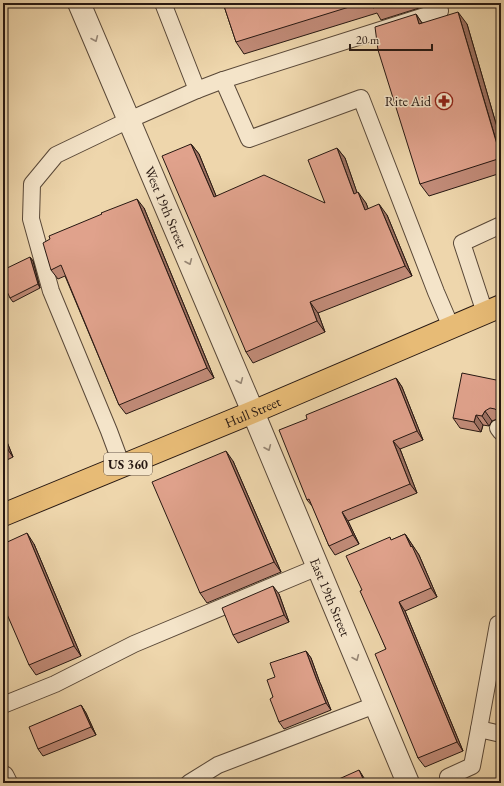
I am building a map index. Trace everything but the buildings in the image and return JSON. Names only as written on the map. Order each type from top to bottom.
[{"type":"main road","name":"Hull Street","points":[[3,516],[253,412],[493,309]]},
{"type":"street","name":"West 19th Street","points":[[79,3],[253,412]]},
{"type":"street","name":"East 19th Street","points":[[253,412],[408,783]]},
{"type":"street","points":[[3,777],[6,783]]},
{"type":"lane","points":[[163,3],[197,90]]},
{"type":"lane","points":[[122,466],[51,291],[31,219],[32,184],[56,155],[129,120],[223,80],[440,11],[438,3]]},
{"type":"lane","points":[[223,80],[249,139],[361,98],[451,327]]},
{"type":"lane","points":[[493,309],[462,243],[501,225]]},
{"type":"lane","points":[[3,705],[55,684],[134,644],[318,567]]},
{"type":"lane","points":[[448,777],[472,766],[498,624]]},
{"type":"lane","points":[[189,783],[218,765],[375,705]]},
{"type":"lane","points":[[479,729],[501,734]]},
{"type":"place","name":"Rite Aid","points":[[444,101]]}]
